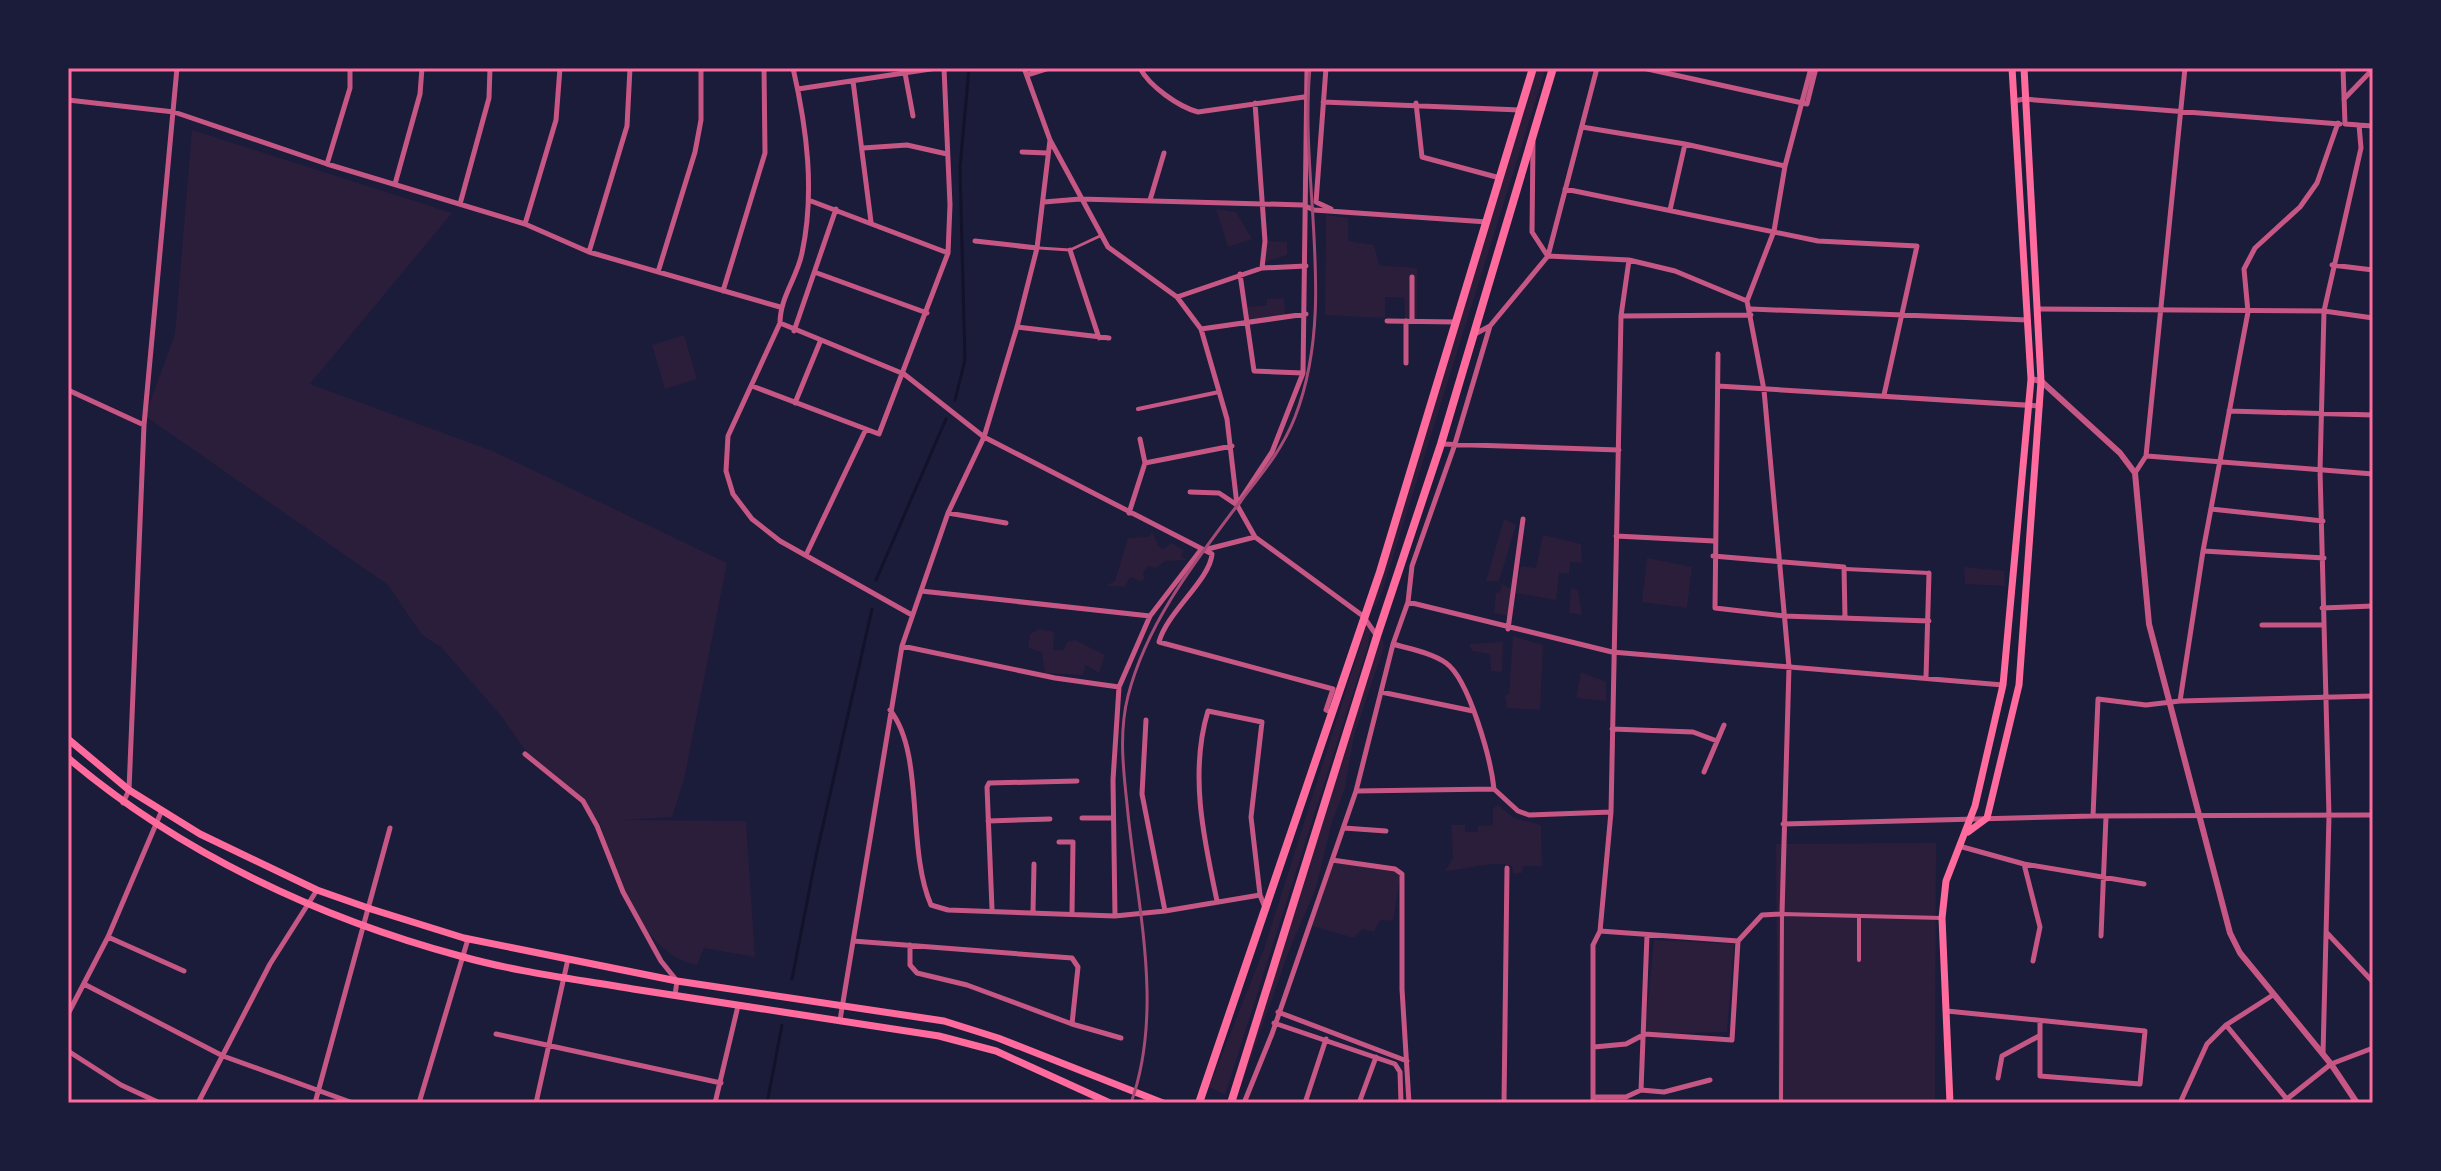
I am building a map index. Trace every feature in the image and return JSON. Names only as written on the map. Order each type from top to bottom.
[{"type":"main road","points":[[1199,1103],[1363,616],[1533,68]]},
{"type":"main road","points":[[1231,1103],[1377,636],[1441,444],[1553,68]]},
{"type":"main road","points":[[1950,1103],[1942,918],[1946,881],[1971,818],[2003,685],[2031,379],[2012,68]]},
{"type":"main road","points":[[1966,833],[1987,818],[2019,685],[2041,381],[2024,68]]},
{"type":"main road","points":[[68,739],[129,790],[200,834],[317,890],[371,909],[468,939],[677,981],[944,1021],[1163,1103]]},
{"type":"main road","points":[[68,758],[123,803],[191,847],[309,903],[364,924],[464,957],[564,977],[939,1036],[996,1051],[1110,1103]]},
{"type":"main road","points":[[754,1008],[757,992]]},
{"type":"street","points":[[123,803],[129,790],[144,425],[177,68]]},
{"type":"street","points":[[327,164],[350,88],[350,68]]},
{"type":"street","points":[[395,184],[420,94],[422,68]]},
{"type":"street","points":[[460,204],[489,98],[490,68]]},
{"type":"street","points":[[525,224],[556,120],[560,68]]},
{"type":"street","points":[[589,252],[627,126],[630,68]]},
{"type":"street","points":[[658,272],[697,142],[701,120],[701,68]]},
{"type":"street","points":[[723,291],[765,153],[764,68]]},
{"type":"street","points":[[793,68],[811,201],[801,258],[780,307],[780,323],[728,436],[726,471],[733,494],[752,519],[780,541],[912,615]]},
{"type":"street","points":[[868,68],[869,78]]},
{"type":"street","points":[[798,89],[937,68]]},
{"type":"street","points":[[752,386],[879,434],[948,253],[944,68]]},
{"type":"street","points":[[1049,68],[1026,71],[1050,140],[1068,169],[1100,236],[1108,247],[1177,297],[1201,329],[1232,446],[1237,505],[1255,537],[1363,616],[1377,636]]},
{"type":"street","points":[[1140,68],[1153,84],[1188,109],[1198,112],[1304,97]]},
{"type":"street","points":[[1237,505],[1277,442],[1303,373],[1306,314],[1304,97],[1307,68]]},
{"type":"street","points":[[1326,68],[1316,202],[1331,209]]},
{"type":"street","points":[[1475,334],[1490,326],[1548,256],[1597,68]]},
{"type":"street","points":[[1643,68],[1802,103]]},
{"type":"street","points":[[1781,1103],[1783,824],[1789,667],[1764,390],[1747,301],[1774,231],[1785,166],[1813,68]]},
{"type":"street","points":[[2135,473],[2146,456],[2163,311],[2185,68]]},
{"type":"street","points":[[2343,68],[2345,124],[2373,126]]},
{"type":"street","points":[[2343,100],[2373,69]]},
{"type":"street","points":[[905,73],[913,116]]},
{"type":"street","points":[[853,81],[871,222]]},
{"type":"street","points":[[2014,101],[2024,99],[2359,125]]},
{"type":"street","points":[[68,100],[174,112],[327,164],[525,224],[589,252],[780,307]]},
{"type":"street","points":[[1323,102],[1416,103],[1520,110]]},
{"type":"street","points":[[1255,103],[1265,241],[1262,268]]},
{"type":"street","points":[[1416,103],[1422,157],[1501,178]]},
{"type":"street","points":[[2180,701],[2218,464],[2248,312],[2244,269],[2249,258],[2300,207],[2317,183],[2338,123]]},
{"type":"street","points":[[2323,1055],[2329,816],[2320,470],[2324,311],[2361,148],[2359,125]]},
{"type":"street","points":[[1582,127],[1685,144],[1785,166]]},
{"type":"street","points":[[1532,136],[1535,156],[1532,232],[1548,256]]},
{"type":"street","points":[[840,1020],[889,709],[902,646],[948,513],[984,437],[1017,327],[1037,248],[1050,140]]},
{"type":"street","points":[[1670,210],[1685,144]]},
{"type":"street","points":[[863,148],[907,145],[947,154]]},
{"type":"street","points":[[1022,152],[1047,153]]},
{"type":"street","points":[[1150,200],[1164,153]]},
{"type":"street","points":[[1565,189],[1848,244],[1917,246],[1884,395]]},
{"type":"street","points":[[1044,202],[1080,199],[1261,203],[1303,205],[1314,210],[1487,222]]},
{"type":"street","points":[[811,201],[948,253]]},
{"type":"street","points":[[794,331],[817,273],[836,209]]},
{"type":"street","points":[[949,237],[956,238]]},
{"type":"street","points":[[975,241],[1037,248]]},
{"type":"street","points":[[1070,250],[1099,338]]},
{"type":"street","points":[[1548,256],[1629,260],[1675,271],[1747,301]]},
{"type":"street","points":[[1629,260],[1621,316],[1611,812],[1600,931],[1593,945],[1593,1100],[1626,1097],[1641,1090],[1664,1092],[1710,1080]]},
{"type":"street","points":[[2332,265],[2373,270]]},
{"type":"street","points":[[1177,297],[1262,268],[1306,266]]},
{"type":"street","points":[[817,273],[927,313]]},
{"type":"street","points":[[1240,274],[1254,371],[1303,373]]},
{"type":"street","points":[[1406,363],[1412,277]]},
{"type":"street","points":[[2039,309],[2324,311],[2373,318]]},
{"type":"street","points":[[1621,316],[1751,312],[2029,320]]},
{"type":"street","points":[[1201,329],[1306,314]]},
{"type":"street","points":[[1387,321],[1456,322]]},
{"type":"street","points":[[780,323],[904,374],[984,437],[1200,551],[1212,554],[1212,559],[1166,625],[1159,642],[1333,689],[1326,710],[1331,712]]},
{"type":"street","points":[[1244,1103],[1356,791],[1393,644],[1408,602],[1412,566],[1454,447],[1490,326]]},
{"type":"street","points":[[1017,327],[1109,338]]},
{"type":"street","points":[[795,403],[820,342]]},
{"type":"street","points":[[1718,354],[1713,556],[1715,608],[1784,616],[1929,621]]},
{"type":"street","points":[[2031,379],[2041,381],[2120,453],[2135,473],[2149,624],[2230,933],[2273,995],[2331,1064],[2357,1103]]},
{"type":"street","points":[[1718,386],[2040,406]]},
{"type":"street","points":[[68,390],[144,425]]},
{"type":"street","points":[[1138,409],[1219,392]]},
{"type":"street","points":[[2229,411],[2373,415]]},
{"type":"street","points":[[806,555],[866,429]]},
{"type":"street","points":[[1129,513],[1145,463],[1140,439]]},
{"type":"street","points":[[1441,444],[1454,447],[1619,450]]},
{"type":"street","points":[[1145,463],[1232,446]]},
{"type":"street","points":[[2146,456],[2373,474]]},
{"type":"street","points":[[1190,492],[1219,493],[1237,505]]},
{"type":"street","points":[[2211,509],[2323,521]]},
{"type":"street","points":[[948,513],[1006,523]]},
{"type":"street","points":[[1508,629],[1523,519]]},
{"type":"street","points":[[1616,536],[1714,541]]},
{"type":"street","points":[[1115,916],[1113,818],[1119,687],[1150,616],[1200,551],[1255,537]]},
{"type":"street","points":[[2203,551],[2324,558]]},
{"type":"street","points":[[1713,556],[1777,559],[1846,569],[1929,573],[1926,677]]},
{"type":"street","points":[[1845,618],[1846,569]]},
{"type":"street","points":[[921,591],[1150,616]]},
{"type":"street","points":[[1408,602],[1508,629],[1612,652],[2003,685]]},
{"type":"street","points":[[2322,608],[2373,606]]},
{"type":"street","points":[[2262,625],[2322,625]]},
{"type":"street","points":[[1393,644],[1449,664],[1473,711],[1490,756],[1494,789],[1518,811],[1529,815],[1611,812]]},
{"type":"street","points":[[902,646],[1055,678],[1119,687]]},
{"type":"street","points":[[1381,692],[1473,711]]},
{"type":"street","points":[[2093,816],[2098,699],[2146,705],[2180,701],[2373,696]]},
{"type":"street","points":[[889,709],[903,727],[916,848],[923,885],[931,905],[948,910],[992,909],[1115,916],[1260,895]]},
{"type":"street","points":[[1217,901],[1200,818],[1199,785],[1208,711],[1262,722],[1251,817],[1260,895],[1266,910]]},
{"type":"street","points":[[1146,720],[1142,794],[1165,911]]},
{"type":"street","points":[[1704,772],[1724,725]]},
{"type":"street","points":[[1612,729],[1693,732],[1717,741]]},
{"type":"street","points":[[525,754],[583,801],[597,826],[623,892],[661,961],[677,981],[675,995]]},
{"type":"street","points":[[992,909],[989,783],[1077,781]]},
{"type":"street","points":[[1356,791],[1494,789]]},
{"type":"street","points":[[68,1014],[108,937],[162,810]]},
{"type":"street","points":[[1783,824],[2093,816],[2373,815]]},
{"type":"street","points":[[2101,936],[2106,817]]},
{"type":"street","points":[[1082,818],[1113,818]]},
{"type":"street","points":[[988,821],[1050,819]]},
{"type":"street","points":[[315,1103],[364,924],[371,909],[390,828]]},
{"type":"street","points":[[1344,828],[1386,831]]},
{"type":"street","points":[[1059,842],[1073,842],[1072,913]]},
{"type":"street","points":[[1959,846],[2024,864],[2144,884]]},
{"type":"street","points":[[1332,860],[1395,869],[1402,874],[1409,1103]]},
{"type":"street","points":[[1033,912],[1034,864]]},
{"type":"street","points":[[2024,864],[2040,927],[2033,961]]},
{"type":"street","points":[[1504,1103],[1507,868]]},
{"type":"street","points":[[198,1103],[270,964],[317,890]]},
{"type":"street","points":[[1594,1047],[1626,1044],[1645,1034],[1732,1040],[1738,941],[1762,915],[1942,918]]},
{"type":"street","points":[[1859,916],[1859,960]]},
{"type":"street","points":[[1600,931],[1738,941]]},
{"type":"street","points":[[2326,932],[2373,982]]},
{"type":"street","points":[[1641,1090],[1647,935]]},
{"type":"street","points":[[108,937],[184,971]]},
{"type":"street","points":[[419,1103],[468,939]]},
{"type":"street","points":[[853,941],[1072,958],[1078,967],[1072,1024]]},
{"type":"street","points":[[910,945],[910,965],[917,973],[967,985],[1072,1024],[1121,1038]]},
{"type":"street","points":[[547,1103],[537,1102],[568,959]]},
{"type":"street","points":[[84,984],[223,1056],[353,1103]]},
{"type":"street","points":[[2180,1103],[2207,1044],[2226,1025],[2273,995]]},
{"type":"street","points":[[715,1103],[738,1006]]},
{"type":"street","points":[[1947,1011],[2145,1031],[2140,1084],[2040,1076],[2040,1021]]},
{"type":"street","points":[[1278,1012],[1407,1061]]},
{"type":"street","points":[[1274,1023],[1398,1066],[1401,1103]]},
{"type":"street","points":[[2226,1025],[2288,1101]]},
{"type":"street","points":[[496,1034],[721,1083]]},
{"type":"street","points":[[1998,1078],[2002,1056],[2039,1036]]},
{"type":"street","points":[[1305,1103],[1326,1039]]},
{"type":"street","points":[[2279,1103],[2288,1101],[2331,1064],[2373,1048]]},
{"type":"street","points":[[68,1051],[121,1085],[160,1103]]},
{"type":"street","points":[[1359,1103],[1376,1057]]},
{"type":"lane","points":[[1037,248],[1070,250],[1100,236]]},
{"type":"shaded area","points":[[1537,68],[1546,68],[1382,592],[1376,606],[1370,605]]},
{"type":"shaded area","points":[[192,130],[452,213],[310,384],[495,452],[727,563],[684,780],[672,817],[624,820],[746,821],[755,957],[704,948],[697,965],[677,958],[660,945],[645,928],[622,885],[599,821],[593,821],[573,790],[532,760],[502,717],[441,647],[422,635],[388,585],[145,416],[175,334]]},
{"type":"shaded area","points":[[1216,209],[1236,212],[1252,239],[1228,247]]},
{"type":"shaded area","points":[[1326,215],[1348,218],[1348,241],[1374,245],[1379,265],[1417,268],[1417,319],[1405,318],[1404,298],[1385,297],[1385,318],[1325,315]]},
{"type":"shaded area","points":[[1265,241],[1287,242],[1287,255],[1265,262]]},
{"type":"shaded area","points":[[1284,298],[1285,319],[1245,322],[1244,307],[1267,305],[1267,299]]},
{"type":"shaded area","points":[[684,335],[697,379],[665,389],[652,345]]},
{"type":"shaded area","points":[[1504,519],[1516,525],[1499,581],[1486,581]]},
{"type":"shaded area","points":[[1152,532],[1159,547],[1164,549],[1171,543],[1184,550],[1181,556],[1188,560],[1165,561],[1156,568],[1148,566],[1143,573],[1145,579],[1139,581],[1130,577],[1125,587],[1105,586],[1115,581],[1128,538],[1149,537]]},
{"type":"shaded area","points":[[1543,535],[1581,544],[1582,563],[1570,562],[1569,574],[1559,573],[1556,600],[1515,593],[1521,566],[1536,568]]},
{"type":"shaded area","points":[[1647,558],[1692,567],[1687,608],[1642,602]]},
{"type":"shaded area","points":[[1964,567],[2004,571],[2005,586],[1965,584]]},
{"type":"shaded area","points":[[1502,584],[1513,590],[1508,616],[1494,613],[1496,592],[1500,593]]},
{"type":"shaded area","points":[[1571,587],[1578,591],[1582,615],[1569,613]]},
{"type":"shaded area","points":[[1366,627],[1370,629],[1368,646],[1225,1095],[1209,1087],[1264,949]]},
{"type":"shaded area","points":[[1039,629],[1054,632],[1053,650],[1064,650],[1067,642],[1075,640],[1105,655],[1099,673],[1086,665],[1083,675],[1045,673],[1042,653],[1028,647],[1030,634]]},
{"type":"shaded area","points":[[1380,630],[1384,647],[1354,736],[1345,788],[1331,825],[1316,888],[1289,951],[1235,1103]]},
{"type":"shaded area","points":[[1513,636],[1543,645],[1540,710],[1507,708],[1505,695],[1509,695]]},
{"type":"shaded area","points":[[1503,642],[1502,672],[1491,671],[1490,654],[1472,651],[1469,644]]},
{"type":"shaded area","points":[[1581,672],[1606,682],[1606,701],[1576,698]]},
{"type":"shaded area","points":[[1498,805],[1514,818],[1541,825],[1542,866],[1523,866],[1522,873],[1513,874],[1512,866],[1504,864],[1445,871],[1453,858],[1451,825],[1465,825],[1465,832],[1478,832],[1478,826],[1493,825],[1493,808]]},
{"type":"shaded area","points":[[1936,843],[1935,1103],[1778,1103],[1776,844]]},
{"type":"shaded area","points":[[1332,862],[1401,872],[1393,921],[1380,920],[1374,932],[1362,929],[1354,938],[1309,925],[1323,895]]},
{"type":"shaded area","points":[[1654,940],[1734,944],[1727,1032],[1645,1034]]},
{"type":"waterway","points":[[955,400],[965,360],[960,168],[969,68]]},
{"type":"waterway","points":[[876,580],[946,419]]},
{"type":"waterway","points":[[792,979],[816,856],[872,609]]},
{"type":"waterway","points":[[767,1103],[782,1025]]},
{"type":"railway","points":[[1131,1103],[1141,1067],[1147,992],[1124,777],[1125,709],[1136,670],[1159,620],[1188,573],[1283,442],[1295,417],[1308,375],[1316,288],[1309,155],[1310,68]]}]
